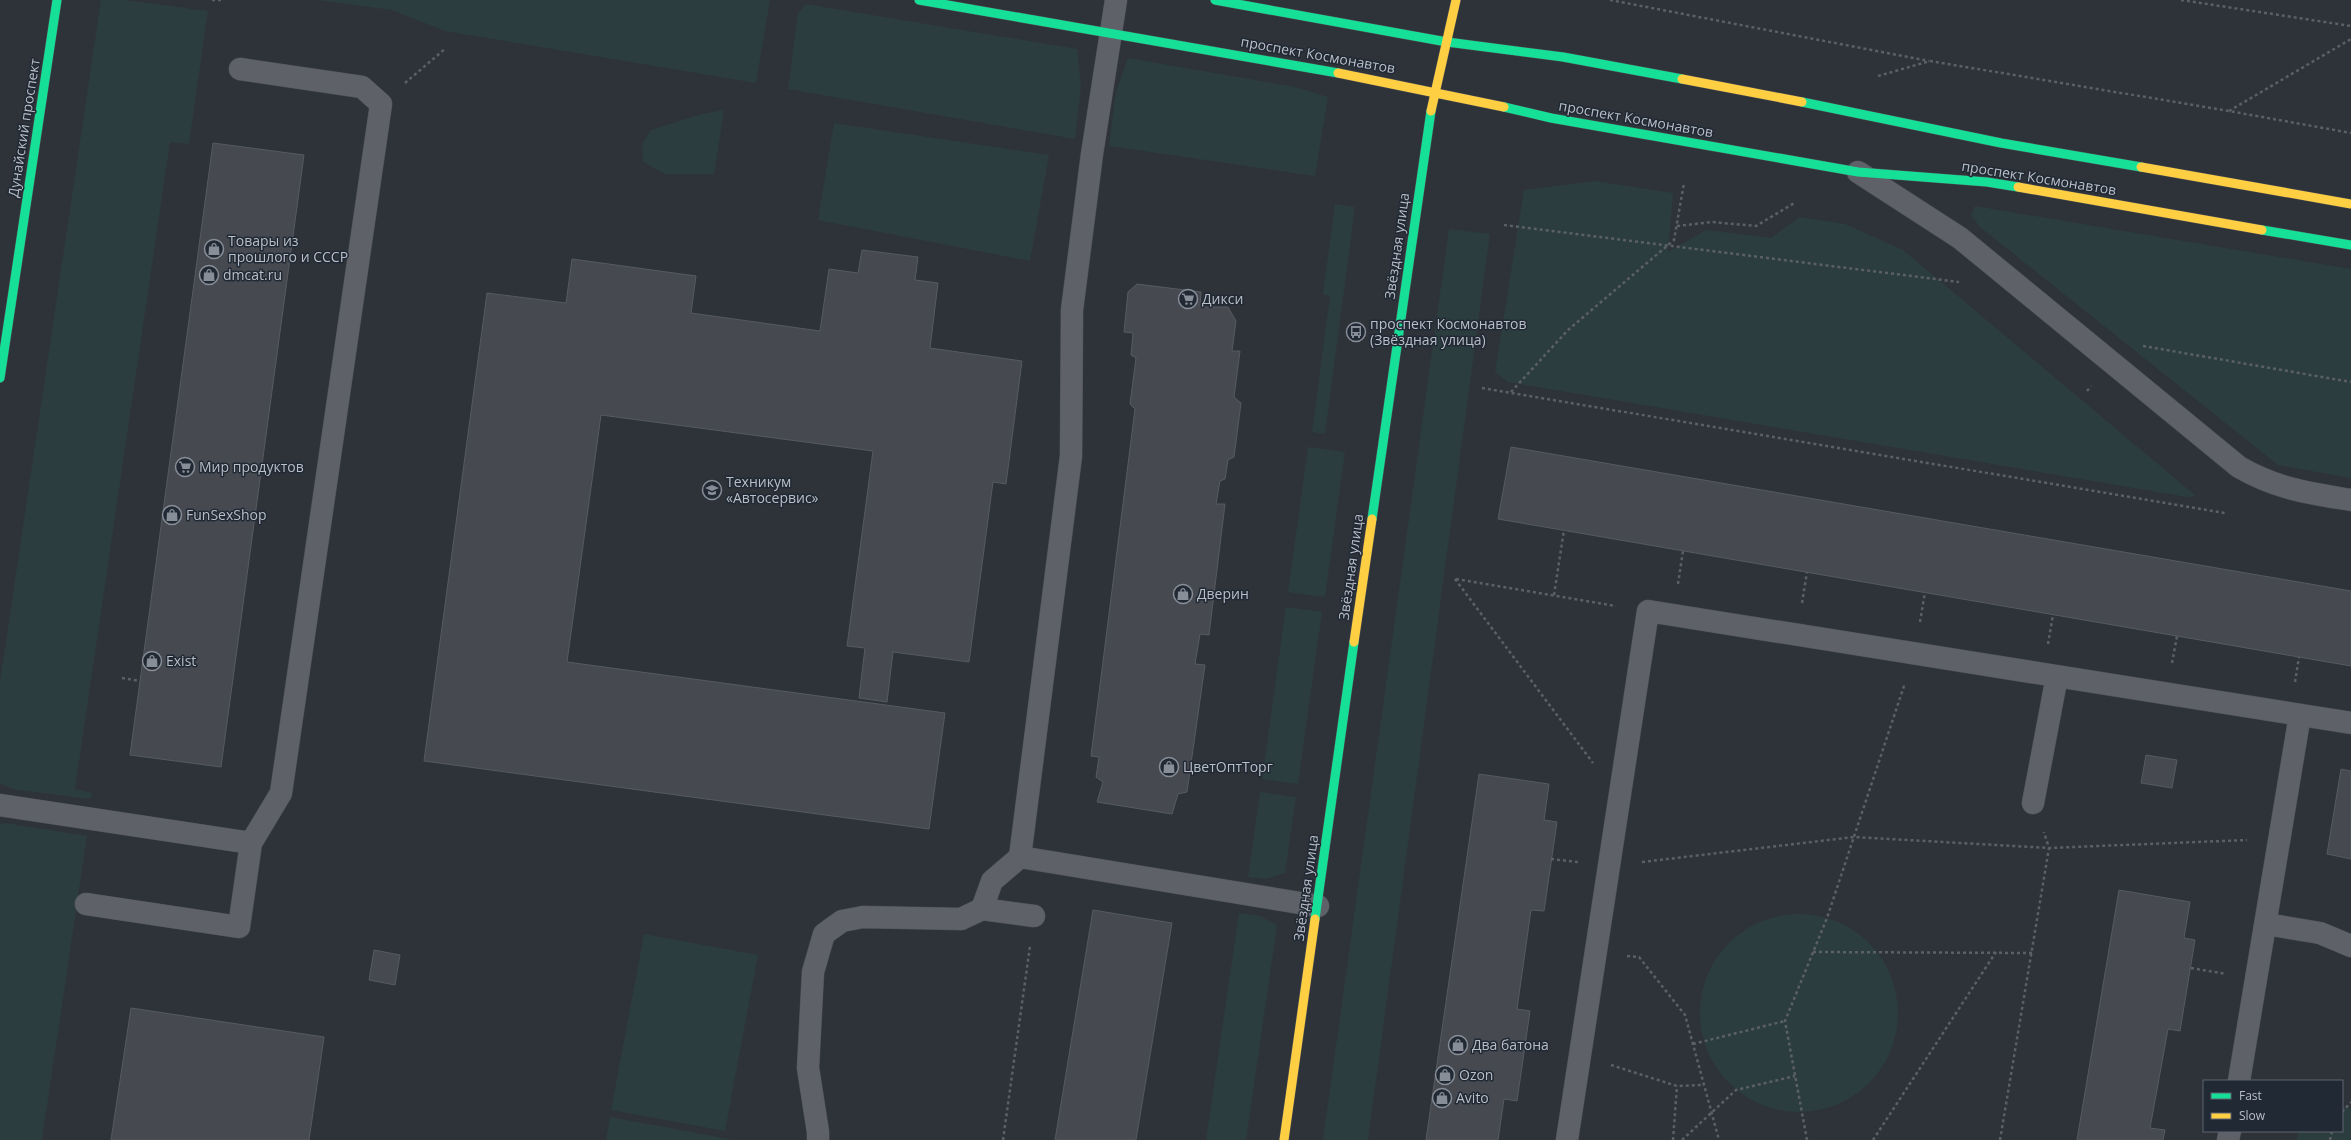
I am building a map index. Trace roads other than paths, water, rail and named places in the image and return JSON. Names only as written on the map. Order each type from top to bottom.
[{"type":"street","name":"Дунайский проспект","points":[[0,378],[57,0]]},
{"type":"street","name":"проспект Космонавтов","points":[[919,0],[1434,91],[1551,118],[1858,172],[1987,182],[2351,245]]},
{"type":"street","points":[[982,909],[992,881],[1020,857],[1071,456],[1072,310],[1092,154],[1116,0]]},
{"type":"street","name":"проспект Космонавтов","points":[[1215,0],[1447,42],[1563,57],[1876,116],[2000,143],[2351,204]]},
{"type":"street","name":"Звёздная улица","points":[[1284,1140],[1415,212],[1434,91],[1456,0]]},
{"type":"street","points":[[86,904],[238,926],[251,843],[281,793],[381,104],[362,87],[240,69]]},
{"type":"street","points":[[1858,172],[1960,238],[2111,364],[2239,467],[2262,480],[2292,490],[2351,500]]},
{"type":"street","points":[[1567,1140],[1618,798],[1648,611],[2351,723]]},
{"type":"street","points":[[2033,803],[2057,676]]},
{"type":"street","points":[[2239,1080],[2300,715]]},
{"type":"street","points":[[0,805],[251,843]]},
{"type":"street","points":[[1020,857],[1318,906]]},
{"type":"street","points":[[818,1140],[808,1068],[813,972],[824,934],[842,921],[863,917],[961,919],[982,909],[1034,916]]},
{"type":"street","points":[[2266,924],[2320,933],[2351,946]]},
{"type":"place","name":"Товары из прошлого и СССР","points":[[214,249]]},
{"type":"place","name":"dmcat.ru","points":[[209,275]]},
{"type":"place","name":"Дикси","points":[[1188,299]]},
{"type":"place","name":"проспект Космонавтов (Звёздная улица)","points":[[1356,332]]},
{"type":"place","name":"Мир продуктов","points":[[185,467]]},
{"type":"place","name":"Техникум «Автосервис»","points":[[712,490]]},
{"type":"place","name":"FunSexShop","points":[[172,515]]},
{"type":"place","name":"Дверин","points":[[1183,594]]},
{"type":"place","name":"Exist","points":[[152,661]]},
{"type":"place","name":"ЦветОптТорг","points":[[1169,767]]},
{"type":"place","name":"Два батона","points":[[1458,1045]]},
{"type":"place","name":"Ozon","points":[[1445,1075]]},
{"type":"place","name":"Avito","points":[[1442,1098]]}]
